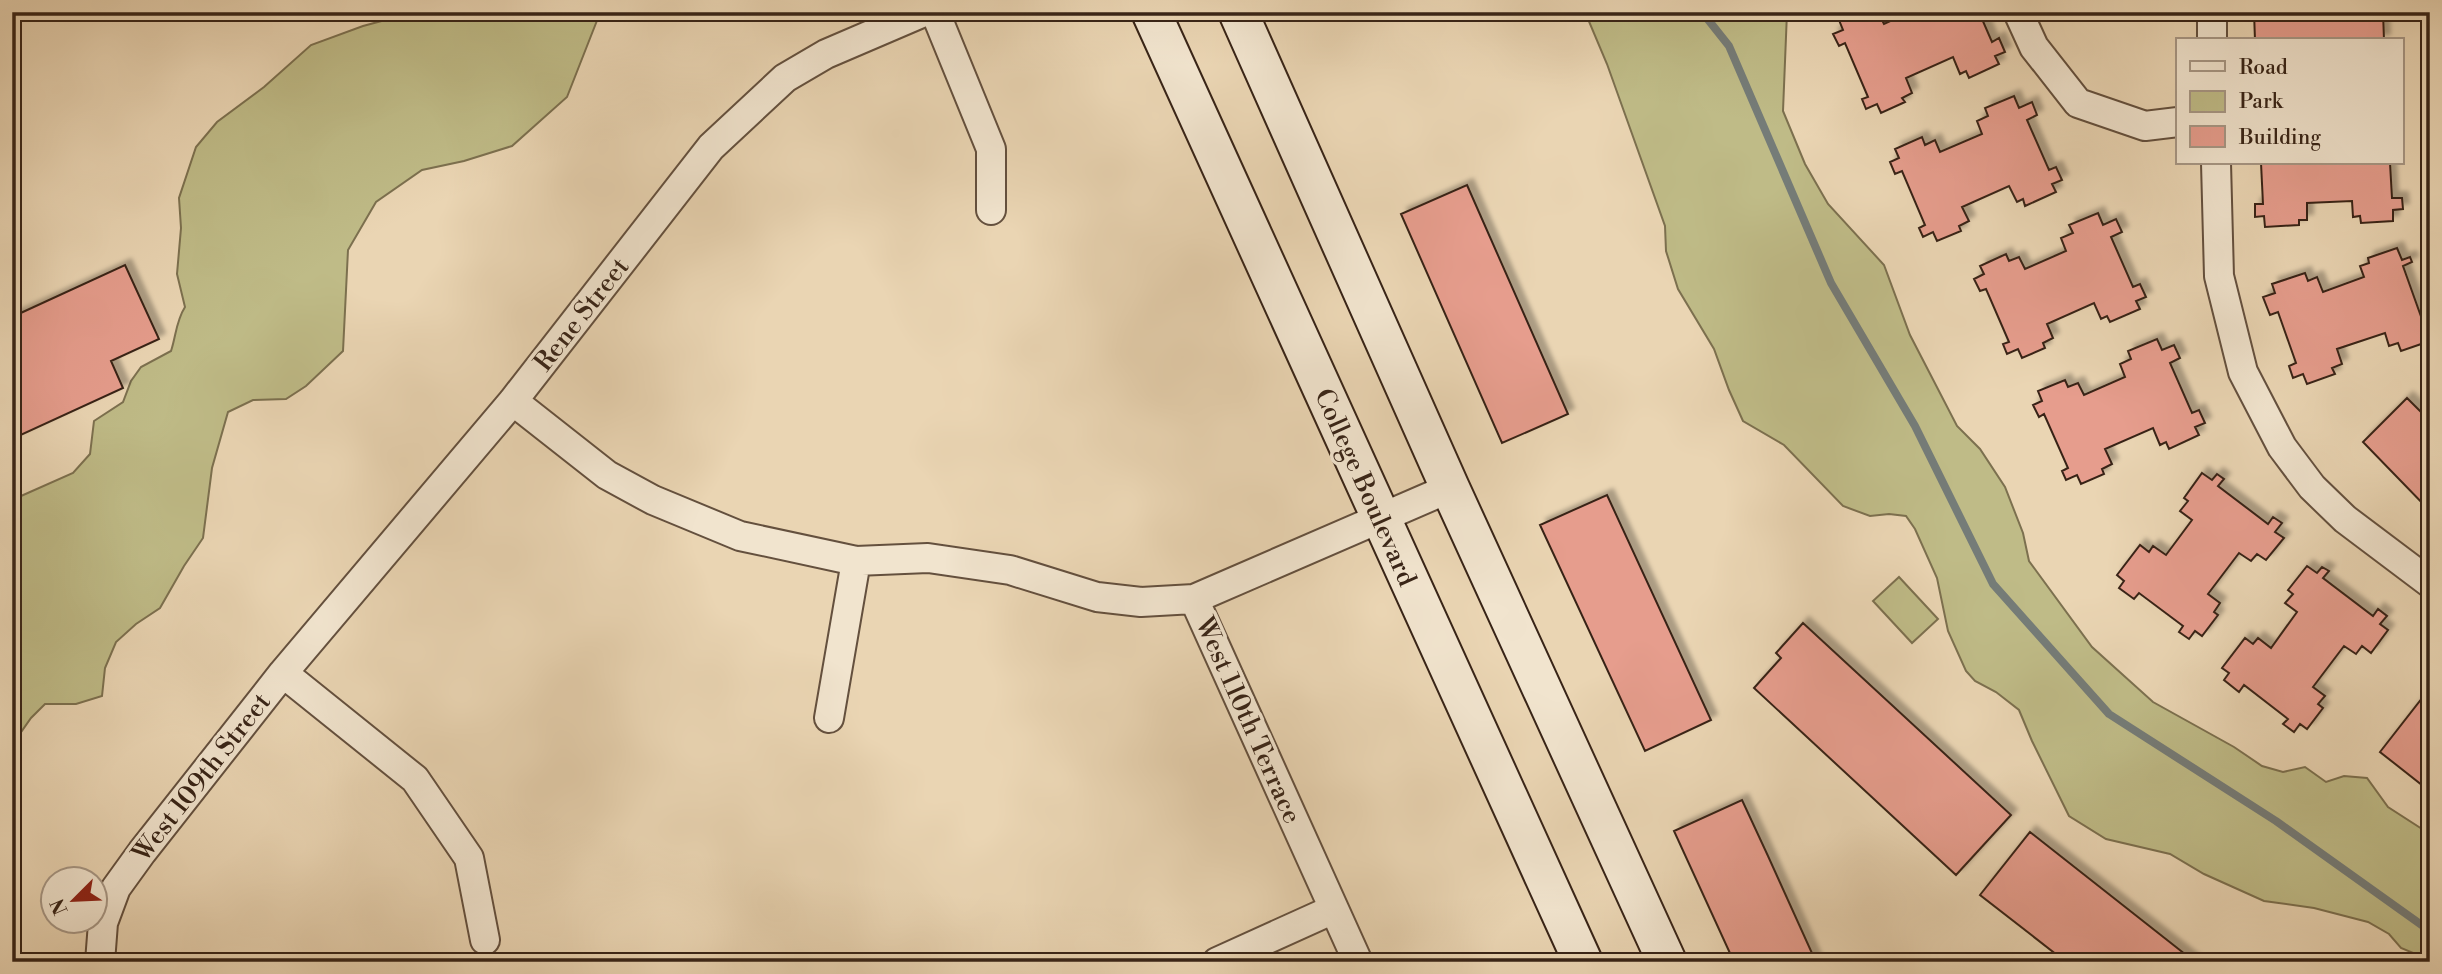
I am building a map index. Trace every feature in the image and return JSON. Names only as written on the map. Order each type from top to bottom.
[{"type":"main road","name":"College Boulevard","points":[[1151,12],[1583,962]]},
{"type":"main road","points":[[1238,12],[1450,488],[1667,962]]},
{"type":"street","name":"Rene Street","points":[[283,673],[513,401],[711,148],[749,109],[785,78],[826,54],[923,12]]},
{"type":"street","points":[[935,12],[991,149],[991,210]]},
{"type":"street","points":[[2018,12],[2034,47],[2078,103],[2145,126],[2176,122]]},
{"type":"street","points":[[2211,12],[2212,38]]},
{"type":"street","points":[[2216,164],[2219,276],[2243,372],[2281,447],[2312,487],[2345,519],[2430,583]]},
{"type":"street","name":"West 110th Terrace","points":[[513,401],[607,475],[653,500],[740,536],[856,561],[928,558],[1010,570],[1097,597],[1141,602],[1194,599],[1358,962]]},
{"type":"street","points":[[1194,599],[1450,488]]},
{"type":"street","points":[[830,718],[856,561]]},
{"type":"street","points":[[283,673],[415,779],[469,858],[485,940]]},
{"type":"street","name":"West 109th Street","points":[[100,962],[103,923],[116,888],[283,673]]},
{"type":"street","points":[[1217,962],[1334,909]]},
{"type":"green space","points":[[415,12],[510,12],[515,16],[532,12],[605,12],[598,18],[567,97],[512,146],[464,161],[422,170],[376,202],[348,250],[343,351],[306,386],[286,399],[253,400],[228,412],[212,468],[203,538],[160,608],[116,642],[105,668],[102,696],[76,704],[45,704],[31,718],[12,745],[12,500],[73,473],[90,454],[94,421],[123,402],[131,381],[141,367],[171,351],[185,307],[177,274],[181,228],[179,198],[196,147],[217,122],[264,87],[311,45],[363,26]]},
{"type":"green space","points":[[1585,12],[1787,12],[1783,111],[1805,164],[1828,204],[1884,265],[1910,335],[1957,426],[1980,449],[2005,487],[2023,533],[2029,561],[2092,647],[2153,702],[2234,747],[2262,766],[2283,772],[2305,767],[2326,782],[2344,776],[2367,778],[2388,807],[2422,829],[2430,837],[2430,960],[2401,948],[2389,934],[2368,922],[2314,908],[2264,901],[2204,874],[2170,854],[2106,839],[2069,816],[2019,710],[1996,692],[1975,681],[1966,671],[1948,631],[1937,578],[1915,529],[1906,516],[1870,516],[1843,506],[1784,445],[1743,421],[1714,349],[1678,289],[1666,251],[1665,226],[1607,64]]},
{"type":"green space","points":[[1899,577],[1938,619],[1912,643],[1873,601]]},
{"type":"building","points":[[1857,12],[1866,12],[1868,16],[1878,12],[1884,24],[1910,12],[1979,12],[1992,42],[1999,38],[2005,52],[1995,56],[1999,64],[1969,78],[1966,71],[1960,74],[1953,57],[1906,78],[1912,93],[1902,98],[1905,102],[1881,113],[1877,104],[1866,109],[1862,99],[1868,97],[1845,43],[1839,46],[1833,34],[1843,30],[1839,20]]},
{"type":"building","points":[[2254,12],[2383,12],[2384,38],[2255,38]]},
{"type":"building","points":[[2014,96],[2019,108],[2032,102],[2037,115],[2027,120],[2049,170],[2056,167],[2062,180],[2052,184],[2056,192],[2025,206],[2023,199],[2017,202],[2009,186],[1962,207],[1969,221],[1959,226],[1961,231],[1937,241],[1933,232],[1923,237],[1919,228],[1925,225],[1902,171],[1895,174],[1890,162],[1899,158],[1895,149],[1922,137],[1925,145],[1935,140],[1940,152],[1982,134],[1977,121],[1988,116],[1985,108]]},
{"type":"building","points":[[2261,164],[2390,164],[2392,198],[2402,198],[2403,209],[2393,210],[2393,221],[2361,223],[2360,216],[2353,217],[2352,201],[2307,203],[2307,220],[2299,220],[2299,225],[2265,227],[2264,216],[2255,217],[2255,204],[2263,204]]},
{"type":"building","points":[[1467,185],[1568,414],[1502,443],[1401,214]]},
{"type":"building","points":[[2098,213],[2103,225],[2116,219],[2122,232],[2111,237],[2133,287],[2140,284],[2146,297],[2136,301],[2140,309],[2110,322],[2107,316],[2101,319],[2094,303],[2047,324],[2053,338],[2043,343],[2045,348],[2022,358],[2018,349],[2007,354],[2003,344],[2009,342],[1986,289],[1980,291],[1974,279],[1984,274],[1980,266],[2006,254],[2009,261],[2019,257],[2025,269],[2066,251],[2061,238],[2073,233],[2069,225]]},
{"type":"building","points":[[2397,248],[2402,260],[2410,257],[2412,262],[2403,266],[2423,322],[2430,320],[2430,332],[2422,335],[2424,343],[2401,351],[2398,343],[2389,346],[2385,333],[2337,349],[2342,364],[2332,368],[2335,374],[2307,384],[2303,374],[2293,378],[2289,366],[2296,363],[2278,312],[2270,315],[2263,297],[2275,293],[2272,284],[2305,273],[2308,281],[2317,277],[2323,292],[2364,277],[2360,266],[2369,263],[2368,258]]},
{"type":"building","points":[[125,265],[159,339],[111,361],[123,388],[12,439],[12,317]]},
{"type":"building","points":[[2157,339],[2162,350],[2174,345],[2180,358],[2170,363],[2192,413],[2199,410],[2205,423],[2195,427],[2199,435],[2169,449],[2166,442],[2160,445],[2153,428],[2105,449],[2112,464],[2102,469],[2104,474],[2081,484],[2077,475],[2066,480],[2062,471],[2068,468],[2044,414],[2039,417],[2033,405],[2042,401],[2038,391],[2065,380],[2068,387],[2078,383],[2084,395],[2125,377],[2120,364],[2131,359],[2128,351]]},
{"type":"building","points":[[2407,398],[2430,421],[2430,511],[2363,442]]},
{"type":"building","points":[[2202,473],[2212,480],[2217,474],[2224,479],[2218,486],[2268,524],[2273,517],[2282,523],[2275,532],[2284,538],[2266,560],[2257,554],[2251,561],[2239,553],[2208,594],[2220,603],[2214,612],[2218,615],[2202,636],[2195,631],[2189,639],[2179,632],[2183,626],[2139,593],[2134,599],[2119,588],[2124,581],[2117,575],[2140,545],[2149,552],[2153,546],[2166,555],[2192,520],[2180,511],[2188,501],[2184,498]]},
{"type":"building","points":[[1607,495],[1711,720],[1645,751],[1540,525]]},
{"type":"building","points":[[2307,566],[2317,573],[2322,567],[2329,571],[2323,578],[2373,616],[2378,609],[2387,616],[2380,624],[2388,630],[2371,653],[2362,646],[2356,654],[2344,646],[2313,687],[2325,696],[2318,704],[2323,708],[2307,729],[2300,724],[2294,732],[2283,724],[2288,719],[2244,685],[2239,692],[2224,680],[2229,673],[2222,668],[2245,638],[2253,644],[2258,638],[2271,648],[2297,612],[2285,603],[2293,594],[2288,590]]},
{"type":"building","points":[[1803,623],[2011,815],[1956,875],[1754,688],[1781,658],[1776,653]]},
{"type":"building","points":[[2430,688],[2430,785],[2427,789],[2380,752]]},
{"type":"building","points":[[1742,800],[1816,962],[1734,962],[1674,831]]},
{"type":"building","points":[[2030,832],[2195,962],[2066,962],[1980,895]]},
{"type":"waterway","points":[[1702,12],[1729,46],[1831,283],[1915,426],[1993,584],[2109,714],[2276,821],[2430,931]]}]
